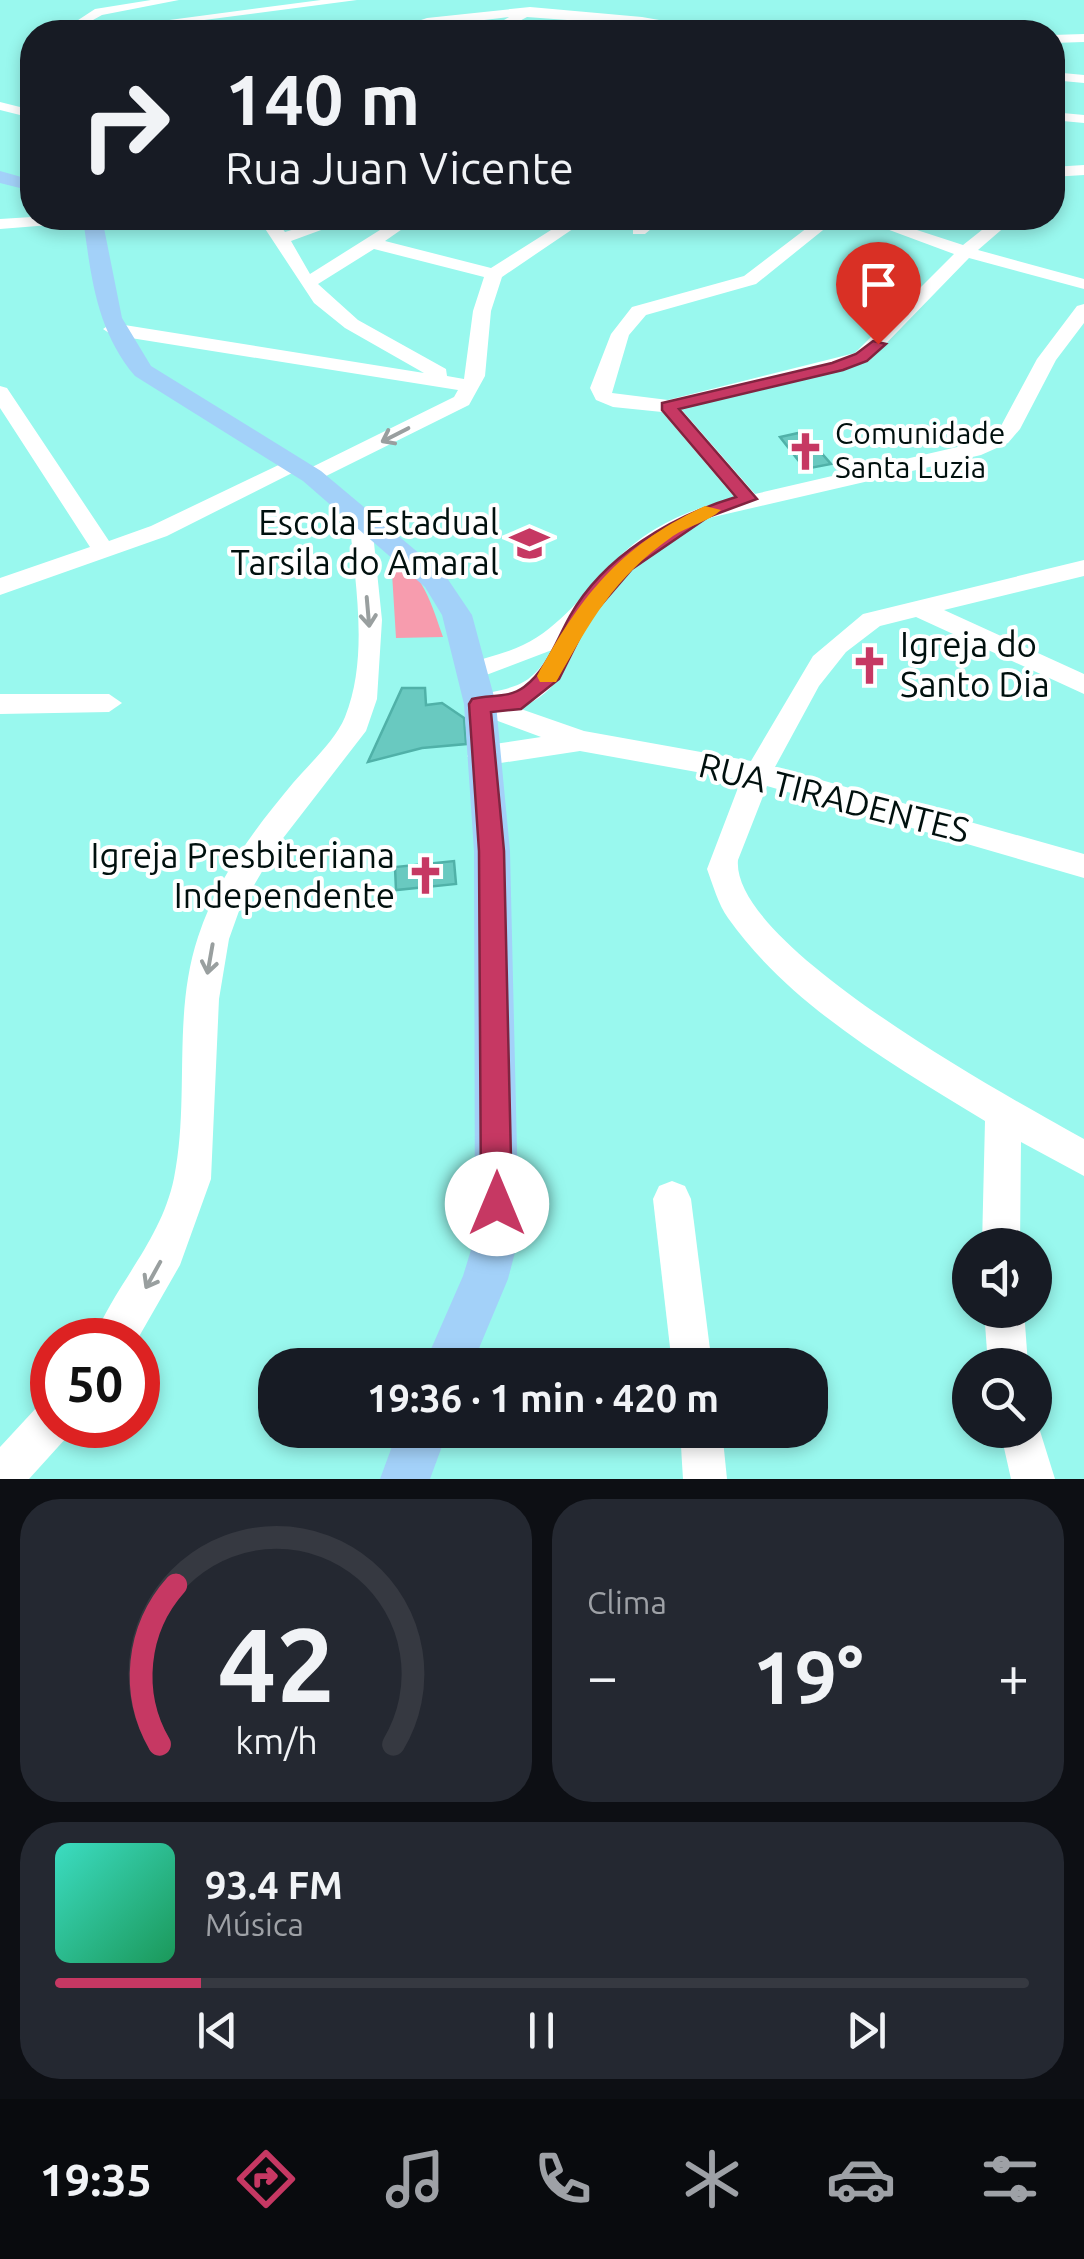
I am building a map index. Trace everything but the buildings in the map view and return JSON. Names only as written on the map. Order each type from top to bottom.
[{"type":"main road","points":[[92,230],[112,329],[124,352],[143,371],[304,471],[360,514],[435,582],[457,615],[480,704],[492,851],[497,1237],[486,1279],[456,1348]]},
{"type":"main road","points":[[404,1479],[416,1448]]},
{"type":"street","points":[[86,20],[99,12],[173,0]]},
{"type":"street","points":[[184,20],[352,0]]},
{"type":"street","points":[[417,20],[484,5],[632,20]]},
{"type":"street","points":[[512,20],[531,10]]},
{"type":"street","points":[[616,20],[620,18]]},
{"type":"street","points":[[620,18],[624,20]]},
{"type":"street","points":[[276,230],[308,283],[330,308],[462,384]]},
{"type":"street","points":[[283,238],[308,230]]},
{"type":"street","points":[[308,283],[391,230]]},
{"type":"street","points":[[112,329],[462,384],[475,376],[482,312],[494,274],[562,230]]},
{"type":"street","points":[[815,230],[750,280],[639,312],[620,334],[600,388],[603,396],[668,406],[862,357],[993,230]]},
{"type":"street","points":[[900,230],[1084,284]]},
{"type":"street","points":[[372,242],[494,274]]},
{"type":"street","points":[[472,671],[533,651],[580,616],[625,564],[669,530],[701,513],[748,499],[973,450],[1001,439],[1046,359],[1084,310]]},
{"type":"street","points":[[0,587],[104,553],[304,471],[462,400],[462,384]]},
{"type":"street","points":[[0,392],[104,553]]},
{"type":"street","points":[[668,406],[748,499]]},
{"type":"street","points":[[126,1318],[175,1236],[196,1157],[203,1005],[222,911],[243,874],[356,724],[367,696],[372,664],[360,514]]},
{"type":"street","points":[[1084,568],[872,620],[835,646],[801,690],[758,773],[721,866],[734,906],[778,957],[874,1029],[1003,1113],[1084,1158]]},
{"type":"street","points":[[917,608],[1084,686]]},
{"type":"street","points":[[480,704],[513,703],[532,693],[551,673],[580,616]]},
{"type":"street","points":[[0,704],[110,703]]},
{"type":"street","name":"RUA TIRADENTES","points":[[480,704],[582,741],[758,773],[1084,866]]},
{"type":"street","name":"RUA TIRADENTES","points":[[482,756],[582,741]]},
{"type":"street","points":[[1001,1228],[1003,1113]]},
{"type":"street","points":[[672,1199],[690,1348]]},
{"type":"street","points":[[0,1479],[30,1446]]},
{"type":"street","points":[[702,1448],[705,1479]]},
{"type":"street","points":[[1025,1448],[1033,1479]]},
{"type":"shaded area","points":[[391,557],[402,562],[418,579],[443,637],[396,638]]},
{"type":"slow traffic","points":[[548,676],[580,616],[625,564],[669,530],[712,510]]},
{"type":"place","name":"Comunidade Santa Luzia","points":[[805,451]]},
{"type":"place","name":"Escola Estadual Tarsila do Amaral","points":[[529,543]]},
{"type":"place","name":"Igreja do Santo Dia","points":[[870,665]]},
{"type":"place","name":"Igreja Presbiteriana Independente","points":[[425,876]]},
{"type":"route","points":[[497,1204],[492,851],[480,704],[513,703],[532,693],[551,673],[580,616],[606,584],[669,530],[701,513],[748,499],[668,406],[837,366],[862,357],[878,344]]}]
